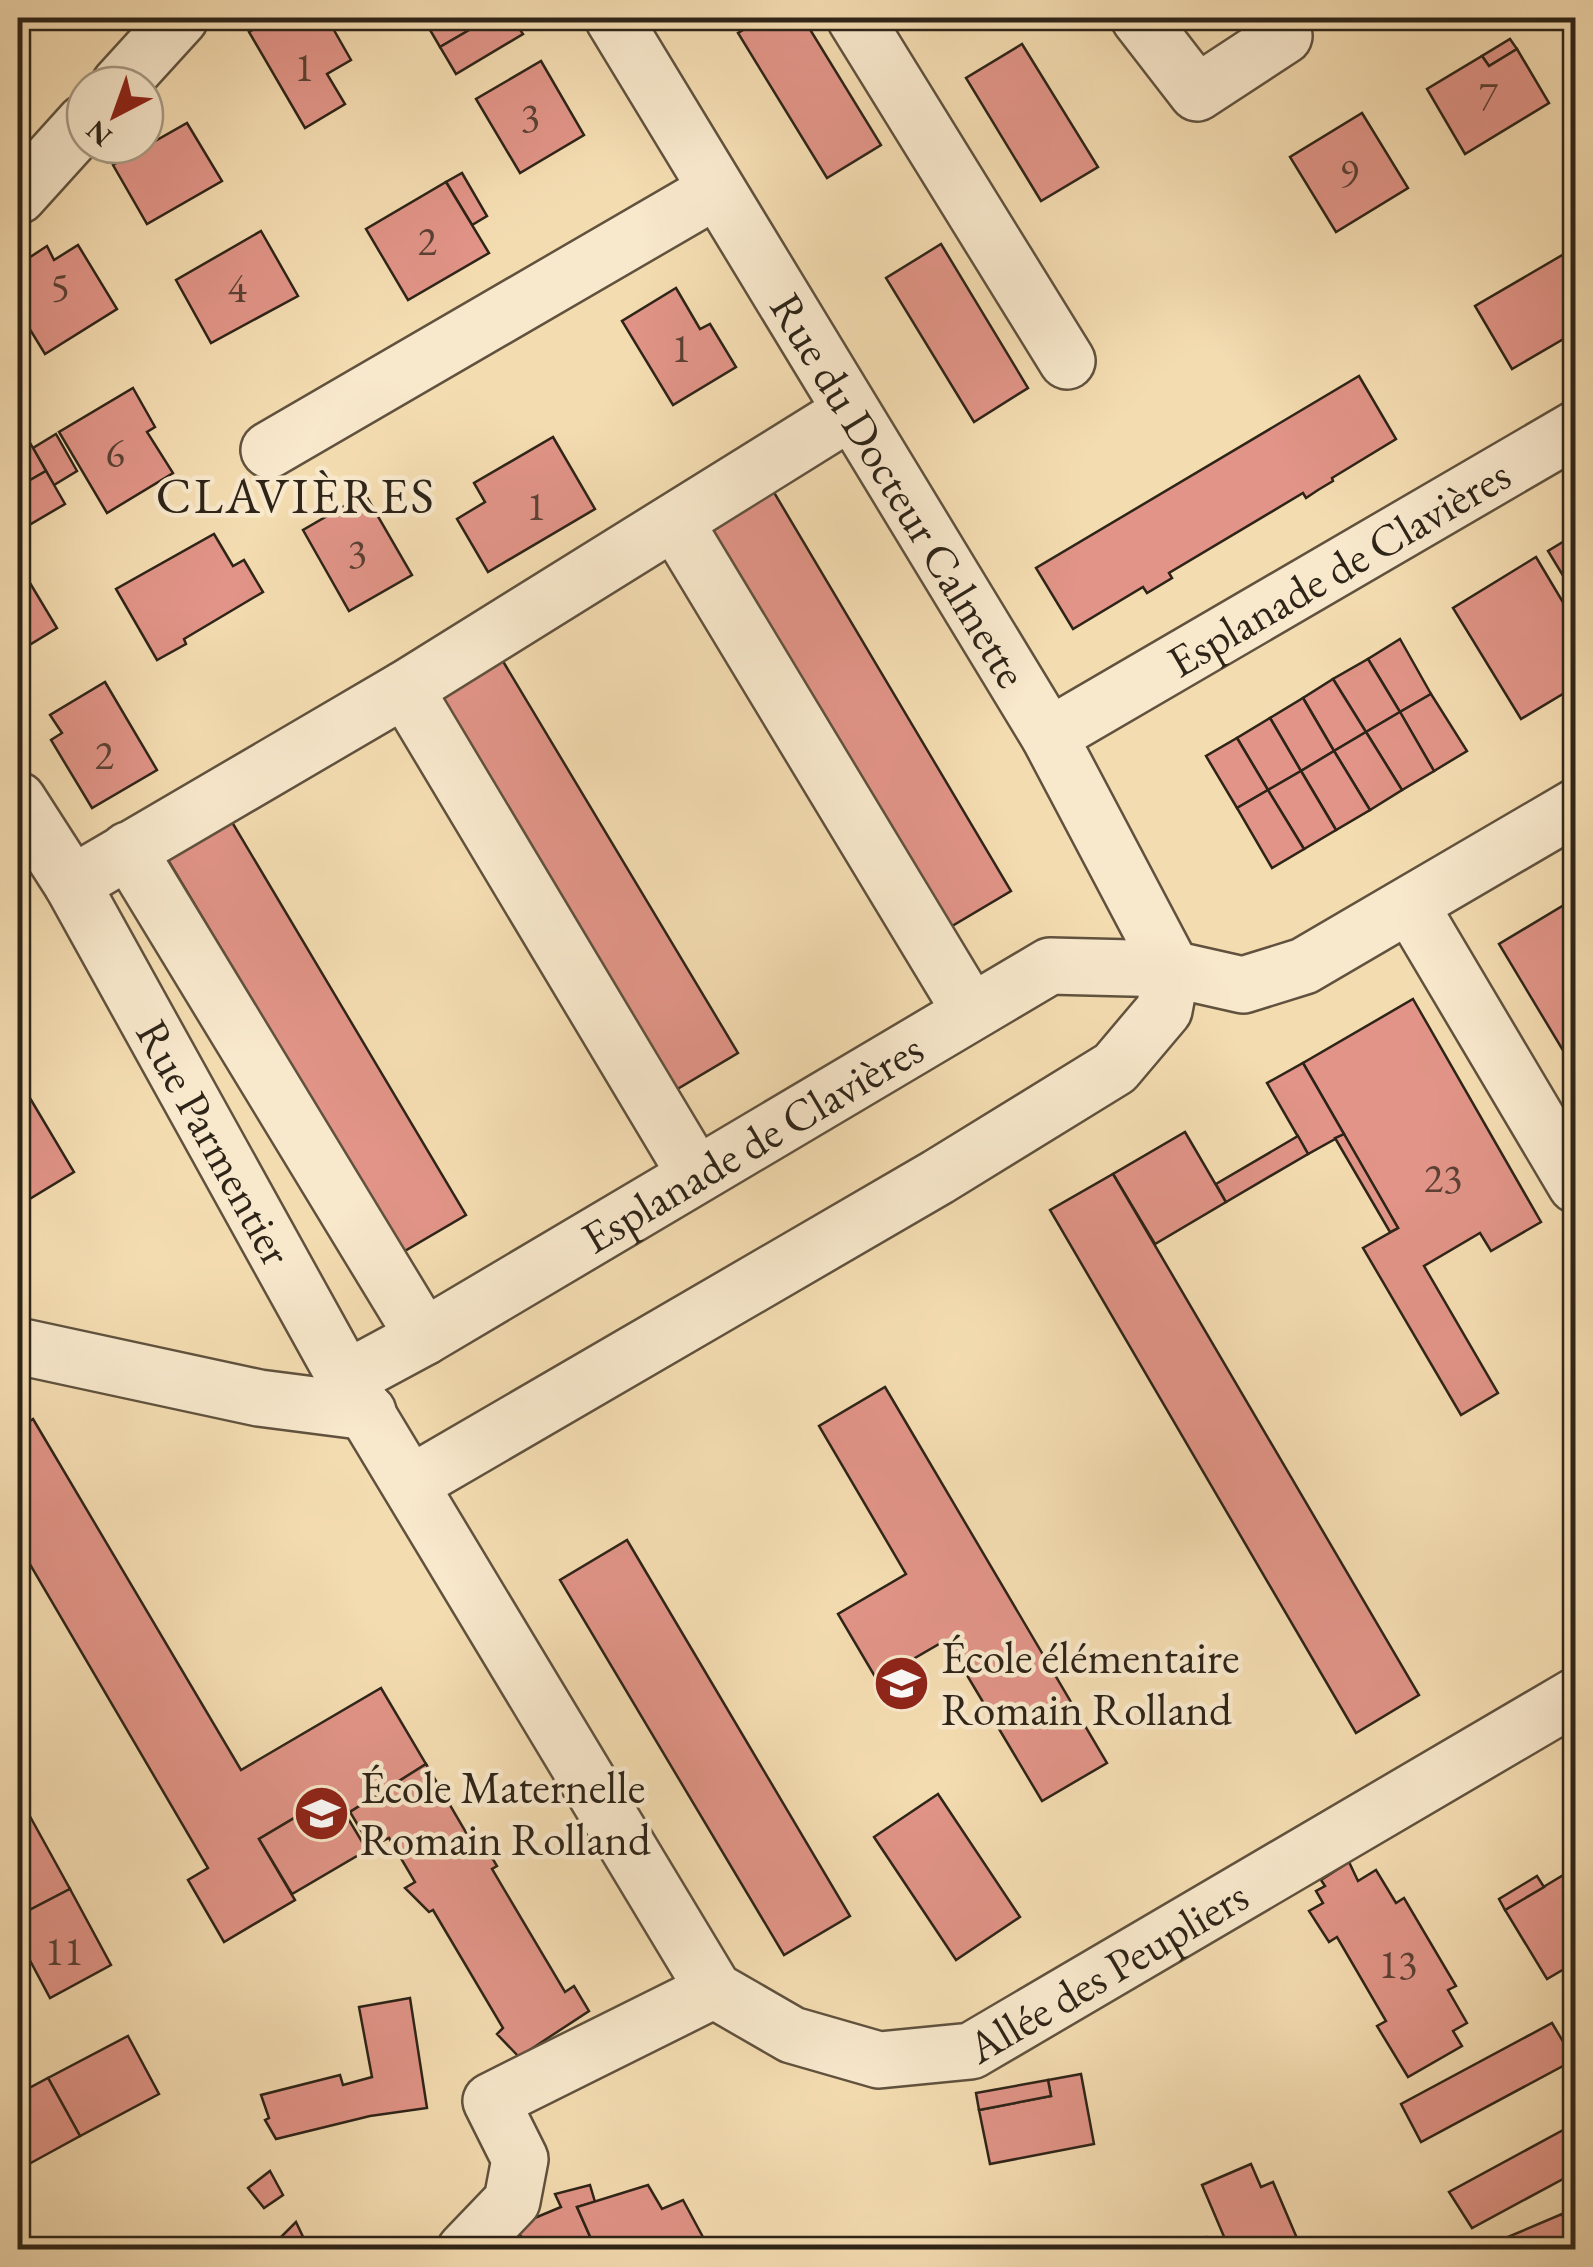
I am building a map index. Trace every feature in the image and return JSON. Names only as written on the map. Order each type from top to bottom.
[{"type":"street","points":[[137,65],[180,18]]},
{"type":"street","name":"Rue du Docteur Calmette","points":[[613,18],[1049,736],[1172,969]]},
{"type":"street","points":[[856,18],[1067,361]]},
{"type":"street","points":[[1139,18],[1197,93],[1284,36]]},
{"type":"street","points":[[18,196],[65,144]]},
{"type":"street","points":[[269,450],[715,191]]},
{"type":"street","points":[[72,884],[405,689],[850,412]]},
{"type":"street","name":"Esplanade de Clavières","points":[[1049,736],[1576,429]]},
{"type":"street","points":[[675,522],[971,1012]]},
{"type":"street","points":[[405,689],[696,1175]]},
{"type":"street","name":"Rue Parmentier","points":[[18,800],[72,884],[410,1484]]},
{"type":"street","name":"Esplanade de Clavières","points":[[357,1396],[424,1338],[1050,966],[1172,969],[1243,985],[1304,966],[1576,808]]},
{"type":"street","points":[[128,850],[424,1338]]},
{"type":"street","points":[[1410,905],[1576,1185]]},
{"type":"street","points":[[410,1484],[938,1177],[1116,1068],[1164,1010],[1172,969]]},
{"type":"street","points":[[25,1336],[259,1398],[357,1396]]},
{"type":"street","name":"Allée des Peupliers","points":[[410,1484],[714,1990],[792,2035],[878,2060],[971,2052],[1576,1696]]},
{"type":"street","points":[[465,2250],[512,2201],[520,2159],[491,2102],[714,1990]]},
{"type":"building","points":[[274,18],[327,18],[351,60],[327,74],[345,104],[305,128],[249,32]]},
{"type":"building","points":[[423,18],[490,18],[440,47]]},
{"type":"building","points":[[490,18],[512,18],[523,34],[456,74],[440,47]]},
{"type":"building","points":[[764,18],[803,18],[881,145],[827,178],[738,33]]},
{"type":"building","points":[[1510,39],[1517,49],[1489,66],[1482,56]]},
{"type":"building","points":[[1022,44],[1098,167],[1041,201],[966,78]]},
{"type":"building","points":[[1517,49],[1549,103],[1465,154],[1427,89],[1482,56],[1489,66]]},
{"type":"building","points":[[541,61],[584,135],[520,173],[476,99]]},
{"type":"building","points":[[1362,113],[1408,188],[1336,232],[1290,157]]},
{"type":"building","points":[[187,123],[222,181],[147,224],[113,165],[165,165],[165,135]]},
{"type":"building","points":[[462,173],[487,216],[472,225],[446,182]]},
{"type":"building","points":[[446,182],[489,253],[408,300],[366,229]]},
{"type":"building","points":[[261,231],[298,296],[211,343],[176,280]]},
{"type":"building","points":[[941,244],[1028,388],[974,422],[886,278]]},
{"type":"building","points":[[78,245],[117,309],[45,354],[18,310],[18,265],[47,246],[54,260]]},
{"type":"building","points":[[1576,247],[1576,337],[1569,341],[1567,337],[1512,369],[1475,306]]},
{"type":"building","points":[[676,288],[700,329],[710,324],[736,367],[673,405],[622,321]]},
{"type":"building","points":[[1359,376],[1396,439],[1306,498],[1303,493],[1169,573],[1172,578],[1147,593],[1143,587],[1073,629],[1036,568]]},
{"type":"building","points":[[133,388],[155,427],[147,432],[173,473],[107,513],[59,432]]},
{"type":"building","points":[[56,434],[77,471],[54,485],[33,448]]},
{"type":"building","points":[[553,437],[595,509],[488,572],[457,519],[485,502],[474,483]]},
{"type":"building","points":[[29,441],[46,471],[18,487],[18,447]]},
{"type":"building","points":[[46,471],[65,504],[24,528],[18,520],[18,487]]},
{"type":"building","points":[[769,484],[1011,891],[947,929],[705,522]]},
{"type":"building","points":[[365,494],[412,575],[349,611],[303,530]]},
{"type":"building","points":[[214,534],[233,566],[244,560],[263,592],[184,639],[186,644],[157,660],[116,589]]},
{"type":"building","points":[[1576,534],[1576,597],[1548,551]]},
{"type":"building","points":[[1536,557],[1576,624],[1576,686],[1521,719],[1453,608]]},
{"type":"building","points":[[18,563],[57,628],[18,652]]},
{"type":"building","points":[[1400,639],[1431,694],[1400,712],[1368,659]]},
{"type":"building","points":[[495,648],[738,1053],[674,1091],[432,686]]},
{"type":"building","points":[[1368,659],[1400,712],[1366,732],[1333,679]]},
{"type":"building","points":[[1333,679],[1366,732],[1334,751],[1303,698]]},
{"type":"building","points":[[105,682],[157,770],[92,808],[51,740],[62,733],[50,715]]},
{"type":"building","points":[[1431,694],[1467,751],[1434,771],[1400,712]]},
{"type":"building","points":[[1303,698],[1334,751],[1301,771],[1270,718]]},
{"type":"building","points":[[1400,712],[1434,771],[1402,790],[1366,732]]},
{"type":"building","points":[[1270,718],[1301,771],[1268,790],[1237,738]]},
{"type":"building","points":[[1366,732],[1402,790],[1370,810],[1334,751]]},
{"type":"building","points":[[1237,738],[1268,790],[1237,808],[1206,756]]},
{"type":"building","points":[[1334,751],[1370,810],[1336,830],[1301,771]]},
{"type":"building","points":[[1301,771],[1336,830],[1304,849],[1268,790]]},
{"type":"building","points":[[1268,790],[1304,849],[1272,868],[1237,808]]},
{"type":"building","points":[[223,807],[466,1215],[403,1252],[159,845]]},
{"type":"building","points":[[1564,905],[1576,925],[1576,1072],[1499,944]]},
{"type":"building","points":[[1413,999],[1541,1222],[1491,1251],[1480,1233],[1424,1266],[1498,1393],[1461,1415],[1363,1248],[1398,1228],[1303,1063]]},
{"type":"building","points":[[1303,1063],[1344,1134],[1308,1154],[1267,1083]]},
{"type":"building","points":[[18,1078],[74,1172],[18,1206]]},
{"type":"building","points":[[1185,1132],[1226,1202],[1155,1244],[1113,1174]]},
{"type":"building","points":[[1344,1134],[1398,1228],[1390,1232],[1335,1138]]},
{"type":"building","points":[[1298,1136],[1308,1154],[1226,1202],[1216,1184]]},
{"type":"building","points":[[1113,1174],[1419,1695],[1356,1733],[1050,1210]]},
{"type":"building","points":[[885,1387],[1107,1763],[1042,1801],[946,1640],[877,1680],[838,1614],[906,1574],[819,1426]]},
{"type":"building","points":[[33,1419],[241,1770],[381,1688],[426,1764],[350,1812],[338,1792],[259,1839],[295,1900],[224,1942],[188,1880],[208,1868],[18,1544],[18,1429]]},
{"type":"building","points":[[627,1540],[850,1916],[784,1955],[560,1580]]},
{"type":"building","points":[[426,1764],[475,1848],[484,1844],[497,1866],[492,1869],[565,1992],[574,1986],[589,2011],[519,2057],[497,2034],[503,2028],[433,1910],[429,1912],[405,1888],[415,1882],[389,1838],[371,1847],[350,1812]]},
{"type":"building","points":[[338,1792],[350,1812],[346,1815],[367,1850],[292,1894],[259,1839]]},
{"type":"building","points":[[938,1794],[1020,1917],[956,1960],[874,1837]]},
{"type":"building","points":[[27,1811],[70,1889],[18,1916],[18,1816]]},
{"type":"building","points":[[1349,1862],[1358,1881],[1376,1870],[1396,1903],[1404,1898],[1456,1986],[1448,1990],[1467,2023],[1453,2031],[1462,2046],[1408,2077],[1377,2026],[1386,2021],[1337,1937],[1329,1942],[1309,1911],[1323,1903],[1316,1891],[1325,1886],[1321,1880]]},
{"type":"building","points":[[1575,1868],[1576,1962],[1547,1979],[1505,1910]]},
{"type":"building","points":[[1537,1876],[1544,1887],[1505,1910],[1499,1899]]},
{"type":"building","points":[[70,1889],[111,1965],[50,1998],[18,1938],[18,1916]]},
{"type":"building","points":[[410,1998],[427,2108],[370,2116],[276,2139],[265,2120],[269,2118],[261,2095],[340,2075],[343,2085],[372,2077],[359,2007]]},
{"type":"building","points":[[1552,2023],[1574,2060],[1421,2142],[1401,2104]]},
{"type":"building","points":[[128,2036],[159,2094],[80,2136],[48,2078]]},
{"type":"building","points":[[1081,2074],[1094,2144],[990,2164],[979,2110],[1051,2096],[1048,2080]]},
{"type":"building","points":[[48,2078],[80,2136],[18,2170],[18,2094]]},
{"type":"building","points":[[1048,2080],[1051,2096],[979,2110],[976,2093]]},
{"type":"building","points":[[1576,2123],[1576,2172],[1472,2228],[1449,2192]]},
{"type":"building","points":[[1251,2164],[1261,2187],[1273,2182],[1302,2250],[1188,2250],[1186,2245],[1206,2237],[1225,2239],[1202,2185]]},
{"type":"building","points":[[270,2171],[283,2195],[264,2208],[248,2188]]},
{"type":"building","points":[[590,2185],[595,2202],[577,2207],[596,2250],[533,2250],[513,2227],[561,2207],[555,2194]]},
{"type":"building","points":[[648,2185],[662,2209],[683,2200],[704,2239],[685,2250],[596,2250],[577,2207]]},
{"type":"building","points":[[1562,2214],[1576,2250],[1499,2250],[1496,2242]]},
{"type":"building","points":[[296,2222],[304,2239],[292,2250],[268,2250]]},
{"type":"place","name":"École élémentaire Romain Rolland","points":[[902,1683]]},
{"type":"place","name":"École Maternelle Romain Rolland","points":[[321,1813]]},
{"type":"district","name":"CLAVIÈRES","points":[[296,495]]}]
